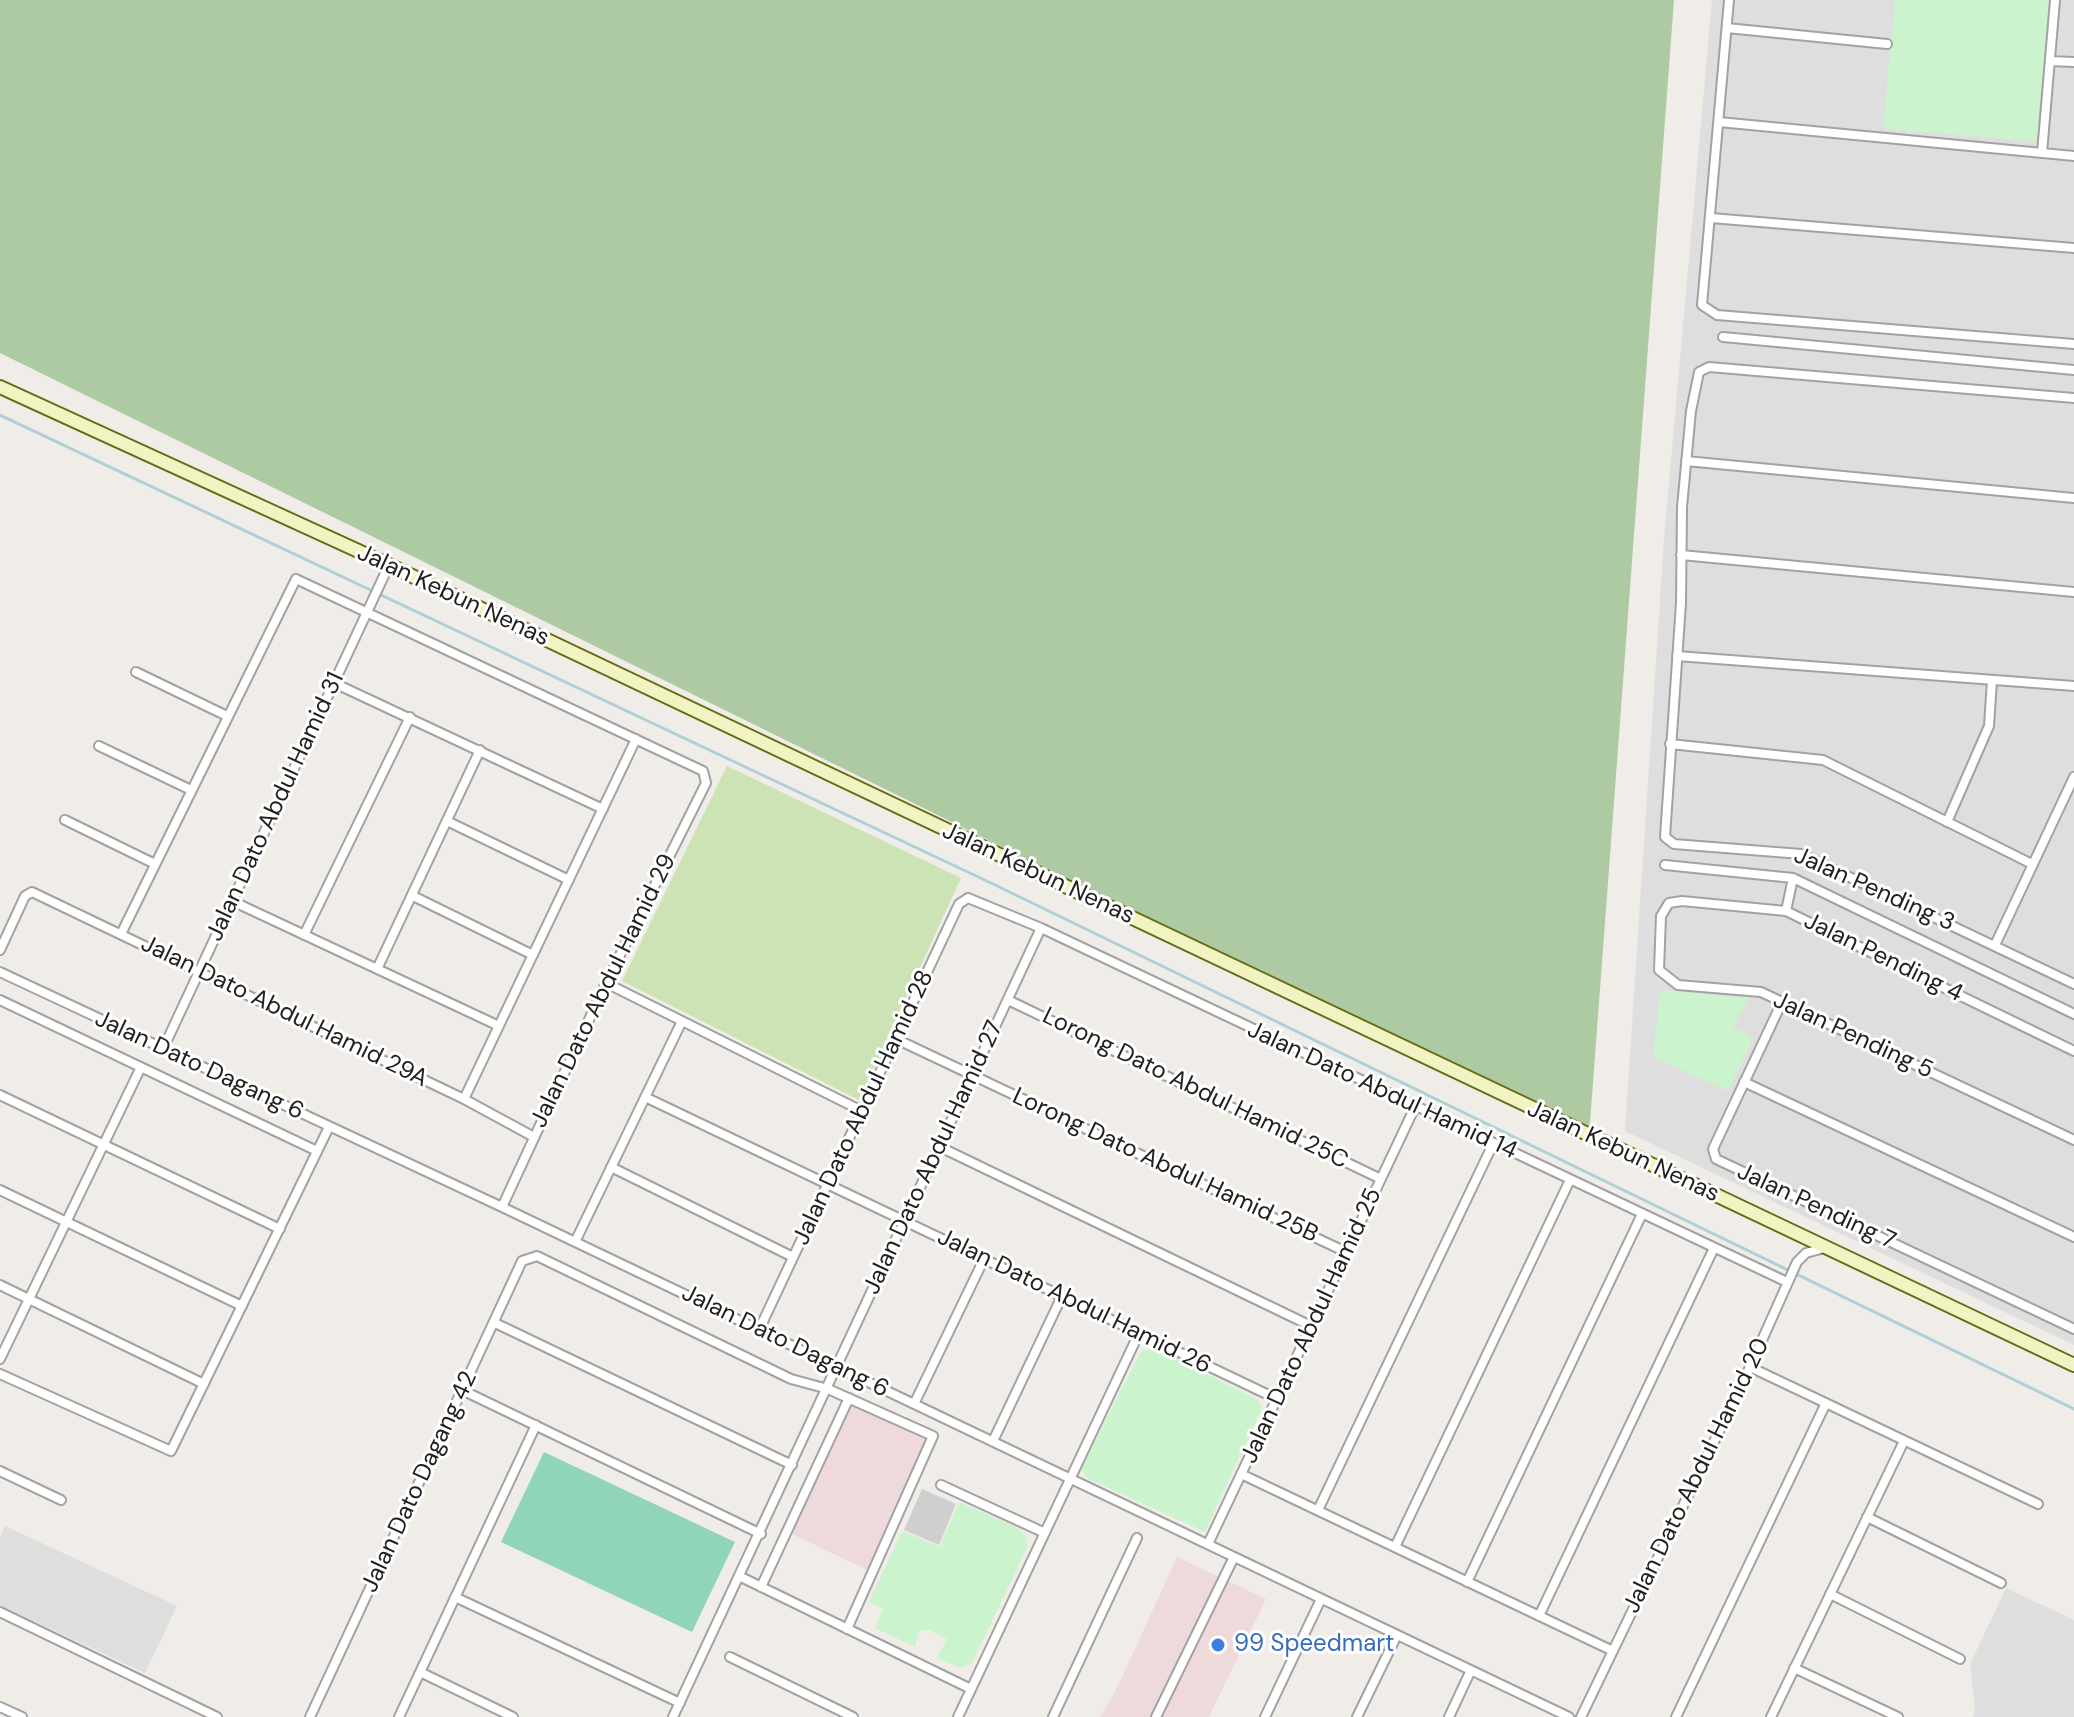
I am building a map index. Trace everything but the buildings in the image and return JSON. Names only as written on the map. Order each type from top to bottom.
[{"type":"street","points":[[1729,0],[1702,305],[1717,315],[2074,344]]},
{"type":"street","points":[[2042,153],[2055,0]]},
{"type":"street","points":[[1727,28],[1887,44]]},
{"type":"street","points":[[2050,61],[2074,62]]},
{"type":"street","points":[[1719,122],[2074,156]]},
{"type":"street","points":[[1711,218],[2074,248]]},
{"type":"street","points":[[1723,337],[2074,370]]},
{"type":"street","points":[[2032,864],[1823,760],[1670,744],[1686,461],[1695,380],[1699,372],[1709,367],[2074,398]]},
{"type":"street","name":"Jalan Kebun Nenas","points":[[0,387],[389,565],[2074,1365]]},
{"type":"street","points":[[1686,461],[2074,498]]},
{"type":"street","points":[[1681,555],[2074,592]]},
{"type":"street","name":"Jalan Dato Abdul Hamid 31","points":[[163,1049],[389,565]]},
{"type":"street","points":[[121,934],[296,579],[636,739],[464,1099]]},
{"type":"street","points":[[1677,656],[2074,686]]},
{"type":"street","points":[[136,672],[227,716]]},
{"type":"street","points":[[1947,822],[1989,726],[1992,680]]},
{"type":"street","points":[[334,683],[603,809]]},
{"type":"street","points":[[304,935],[410,717]]},
{"type":"street","name":"Jalan Dato Abdul Hamid 29","points":[[502,1207],[706,777],[703,771],[636,739]]},
{"type":"street","name":"Jalan Pending 3","points":[[1670,744],[1665,837],[1674,844],[1801,854],[2074,984]]},
{"type":"street","points":[[99,746],[191,790]]},
{"type":"street","points":[[377,969],[449,822],[480,750]]},
{"type":"street","points":[[1995,945],[2074,777]]},
{"type":"street","points":[[65,820],[155,864]]},
{"type":"street","points":[[449,822],[569,880]]},
{"type":"street","points":[[1665,865],[1793,878],[2073,1010]]},
{"type":"street","points":[[1786,911],[1793,878]]},
{"type":"street","name":"Jalan Dato Abdul Hamid 29A","points":[[0,950],[25,896],[32,892],[464,1099],[534,1137]]},
{"type":"street","points":[[413,896],[533,955]]},
{"type":"street","name":"Jalan Dato Abdul Hamid 28","points":[[759,1330],[959,904],[968,898],[977,899]]},
{"type":"street","name":"Jalan Dato Abdul Hamid 14","points":[[977,899],[1787,1282]]},
{"type":"street","points":[[232,901],[499,1026]]},
{"type":"street","name":"Jalan Pending 4","points":[[1682,901],[1786,911],[2074,1051]]},
{"type":"street","name":"Jalan Pending 5","points":[[1682,901],[1669,903],[1661,916],[1659,970],[1667,979],[1686,987],[1761,992],[2074,1140]]},
{"type":"street","name":"Jalan Dato Abdul Hamid 27","points":[[673,1717],[741,1577],[1041,928]]},
{"type":"street","name":"Jalan Dato Dagang 6","points":[[0,972],[993,1441],[1471,1670],[1550,1713],[1569,1717]]},
{"type":"street","points":[[606,983],[862,1111]]},
{"type":"street","points":[[0,1000],[317,1151]]},
{"type":"street","name":"Lorong Dato Abdul Hamid 25C","points":[[1008,1000],[1381,1179]]},
{"type":"street","name":"Jalan Pending 7","points":[[1782,1002],[1713,1149],[1716,1159],[2074,1329]]},
{"type":"street","points":[[575,1242],[682,1021]]},
{"type":"street","name":"Lorong Dato Abdul Hamid 25B","points":[[896,1039],[1346,1252]]},
{"type":"street","points":[[0,1359],[141,1067]]},
{"type":"street","points":[[1744,1082],[2074,1237]]},
{"type":"street","points":[[0,1095],[280,1229]]},
{"type":"street","name":"Jalan Dato Abdul Hamid 26","points":[[645,1097],[1277,1399]]},
{"type":"street","name":"Jalan Dato Abdul Hamid 25","points":[[1208,1544],[1415,1107]]},
{"type":"street","points":[[0,1374],[171,1451],[329,1127]]},
{"type":"street","points":[[1318,1510],[1493,1144]]},
{"type":"street","points":[[940,1147],[1311,1326]]},
{"type":"street","points":[[611,1167],[793,1257]]},
{"type":"street","points":[[1395,1547],[1570,1180]]},
{"type":"street","points":[[0,1190],[242,1306]]},
{"type":"street","points":[[1467,1582],[1642,1214]]},
{"type":"street","points":[[1539,1616],[1714,1248]]},
{"type":"street","name":"Jalan Dato Abdul Hamid 20","points":[[1581,1717],[1750,1367],[1787,1282],[1802,1256],[1824,1248]]},
{"type":"street","name":"Jalan Dato Dagang 42","points":[[310,1717],[522,1261],[537,1256],[791,1379],[828,1389]]},
{"type":"street","points":[[914,1404],[984,1259]]},
{"type":"street","points":[[0,1285],[204,1384]]},
{"type":"street","points":[[993,1441],[1062,1296]]},
{"type":"street","points":[[495,1323],[792,1465]]},
{"type":"street","points":[[958,1717],[1139,1333]]},
{"type":"street","points":[[1750,1367],[2038,1504]]},
{"type":"street","points":[[828,1389],[933,1436],[847,1629]]},
{"type":"street","points":[[464,1391],[761,1534]]},
{"type":"street","points":[[761,1587],[849,1398]]},
{"type":"street","points":[[1676,1717],[1826,1403]]},
{"type":"street","points":[[399,1717],[536,1425]]},
{"type":"street","points":[[1771,1717],[1904,1441]]},
{"type":"street","points":[[0,1471],[61,1500]]},
{"type":"street","points":[[1241,1474],[1613,1651]]},
{"type":"street","points":[[941,1485],[1045,1533]]},
{"type":"street","points":[[1867,1517],[2001,1583]]},
{"type":"street","points":[[1053,1717],[1137,1538]]},
{"type":"street","points":[[1156,1717],[1234,1557]]},
{"type":"street","points":[[741,1577],[971,1689]]},
{"type":"street","points":[[1830,1594],[1960,1659]]},
{"type":"street","points":[[455,1597],[680,1703]]},
{"type":"street","points":[[1265,1717],[1321,1599]]},
{"type":"street","points":[[0,1612],[217,1717]]},
{"type":"street","points":[[1357,1717],[1397,1635]]},
{"type":"street","points":[[730,1657],[853,1717]]},
{"type":"street","points":[[1794,1668],[1898,1717]]},
{"type":"street","points":[[1449,1717],[1471,1670]]},
{"type":"street","points":[[420,1672],[513,1717]]},
{"type":"street","points":[[0,1707],[22,1717]]},
{"type":"shaded area","points":[[1712,0],[2074,0],[2074,1345],[1625,1131],[1664,539]]},
{"type":"shaded area","points":[[851,1403],[928,1439],[869,1571],[790,1533]]},
{"type":"shaded area","points":[[922,1489],[956,1504],[939,1545],[904,1530]]},
{"type":"shaded area","points":[[5,1526],[177,1606],[145,1673],[0,1605],[0,1537]]},
{"type":"shaded area","points":[[1177,1557],[1266,1599],[1209,1717],[1100,1717],[1118,1686]]},
{"type":"shaded area","points":[[2006,1588],[2074,1620],[2074,1717],[1973,1717],[1970,1664]]},
{"type":"green space","points":[[0,0],[1674,0],[1589,1136],[0,353]]},
{"type":"green space","points":[[1895,0],[2050,0],[2040,134],[2035,141],[1883,129]]},
{"type":"green space","points":[[727,766],[961,878],[859,1100],[622,981]]},
{"type":"green space","points":[[1660,990],[1749,998],[1733,1027],[1753,1038],[1728,1091],[1653,1057]]},
{"type":"green space","points":[[1155,1348],[1258,1400],[1262,1408],[1205,1532],[1087,1478],[1081,1469],[1141,1351]]},
{"type":"green space","points":[[544,1452],[735,1542],[692,1632],[501,1542]]},
{"type":"green space","points":[[959,1502],[1018,1528],[1026,1537],[1028,1546],[972,1663],[961,1668],[937,1658],[947,1639],[930,1630],[919,1631],[915,1647],[875,1628],[883,1609],[869,1602],[902,1531],[940,1547]]},
{"type":"waterway","points":[[0,415],[991,883],[2074,1409]]},
{"type":"place","name":"99 Speedmart","points":[[1218,1645]]}]
